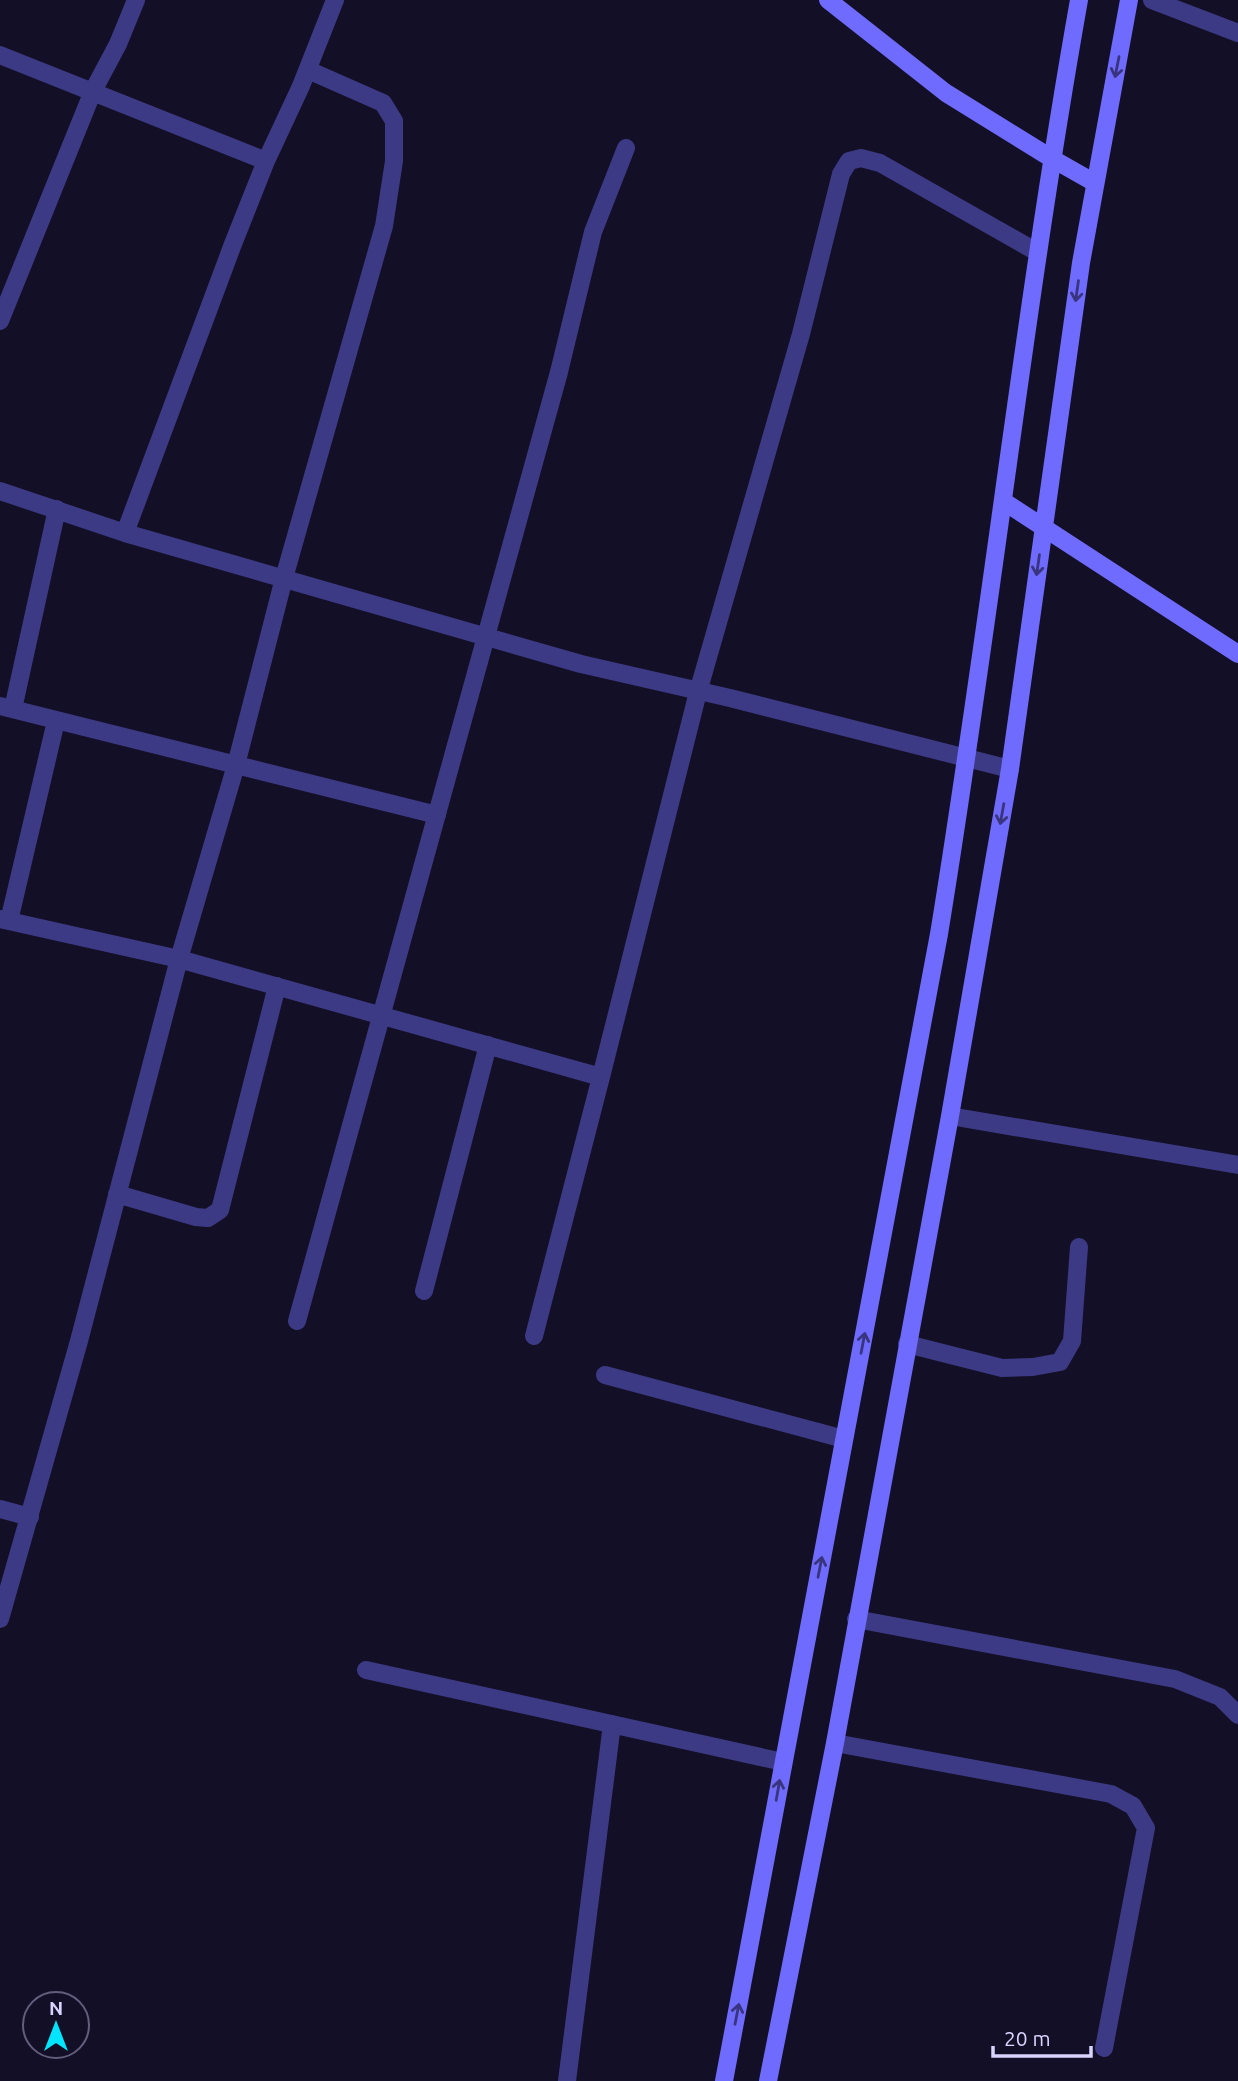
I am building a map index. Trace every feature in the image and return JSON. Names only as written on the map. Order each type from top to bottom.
[{"type":"main road","points":[[828,0],[946,93],[1051,159],[1095,183]]},
{"type":"main road","points":[[724,2081],[934,961],[968,758],[1051,159],[1079,0]]},
{"type":"main road","points":[[768,2081],[835,1744],[950,1116],[1010,769],[1081,262],[1129,0]]},
{"type":"main road","points":[[1003,501],[1238,653]]},
{"type":"street","points":[[0,321],[93,91],[118,44],[136,0]]},
{"type":"street","points":[[125,533],[266,161],[308,70],[335,0]]},
{"type":"street","points":[[1152,0],[1238,33]]},
{"type":"street","points":[[0,55],[266,161]]},
{"type":"street","points":[[0,1619],[30,1517],[179,959],[236,765],[284,578],[384,226],[394,161],[394,121],[383,103],[308,70]]},
{"type":"street","points":[[297,1321],[559,372],[593,232],[626,148]]},
{"type":"street","points":[[534,1336],[698,692],[800,334],[842,174],[849,161],[861,159],[880,163],[1037,252]]},
{"type":"street","points":[[0,491],[125,533],[486,638],[581,664],[1010,769]]},
{"type":"street","points":[[57,509],[6,708],[437,816]]},
{"type":"street","points":[[56,721],[4,920],[179,959],[601,1077]]},
{"type":"street","points":[[117,1194],[196,1217],[208,1218],[220,1210],[277,986]]},
{"type":"street","points":[[424,1291],[488,1045]]},
{"type":"street","points":[[950,1116],[1238,1165]]},
{"type":"street","points":[[907,1344],[1002,1368],[1033,1367],[1060,1362],[1072,1341],[1079,1247]]},
{"type":"street","points":[[605,1375],[844,1438]]},
{"type":"street","points":[[0,1509],[30,1517]]},
{"type":"street","points":[[856,1619],[1175,1679],[1220,1697],[1238,1715]]},
{"type":"street","points":[[366,1670],[783,1762]]},
{"type":"street","points":[[566,2081],[612,1724]]},
{"type":"street","points":[[835,1744],[1111,1794],[1133,1806],[1146,1828],[1104,2048]]}]
